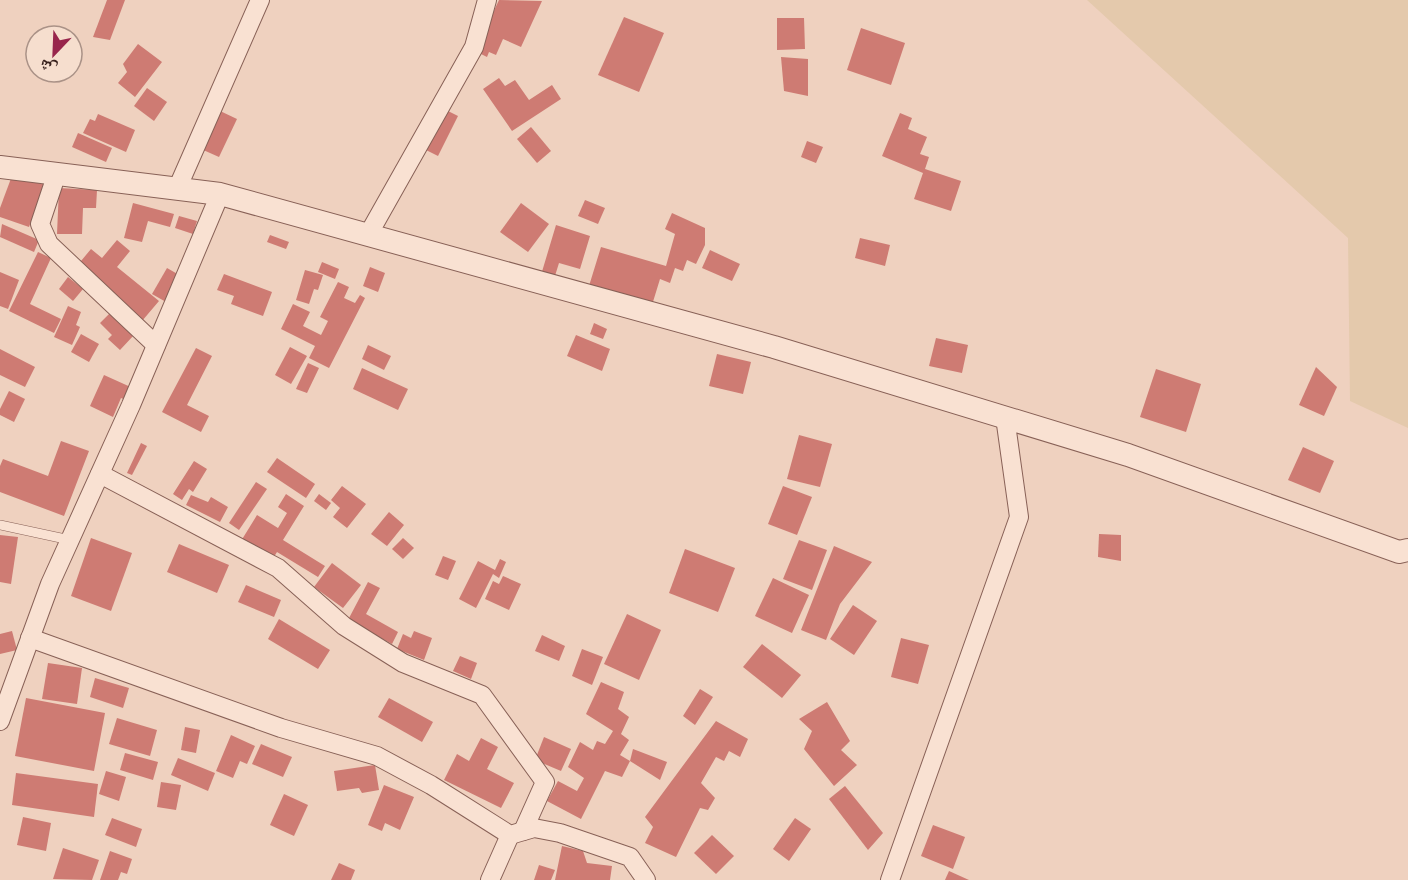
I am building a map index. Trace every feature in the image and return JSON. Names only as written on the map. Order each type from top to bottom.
[{"type":"street","points":[[177,189],[260,0]]},
{"type":"street","points":[[368,235],[474,47],[487,0]]},
{"type":"street","points":[[0,167],[220,194],[774,346],[1128,454],[1399,552],[1408,550]]},
{"type":"street","points":[[57,173],[40,224],[49,244],[156,345]]},
{"type":"street","points":[[0,721],[50,584],[100,474],[220,194]]},
{"type":"street","points":[[890,880],[1019,517],[1005,417]]},
{"type":"street","points":[[100,474],[278,568],[344,626],[403,663],[482,695],[545,782],[490,880]]},
{"type":"street","points":[[30,638],[280,728],[377,756],[516,833],[534,828],[560,833],[630,857],[646,880]]},
{"type":"lane","points":[[0,525],[70,540]]},
{"type":"shaded area","points":[[1087,0],[1408,0],[1408,428],[1350,401],[1348,238]]},
{"type":"building","points":[[107,0],[125,0],[110,40],[93,37]]},
{"type":"building","points":[[499,0],[542,1],[521,47],[503,39],[496,55],[489,52],[487,57],[475,51]]},
{"type":"building","points":[[624,17],[664,33],[639,92],[598,75]]},
{"type":"building","points":[[777,18],[804,18],[805,49],[777,50]]},
{"type":"building","points":[[861,28],[905,43],[891,85],[847,70]]},
{"type":"building","points":[[138,44],[162,62],[135,97],[118,83],[127,72],[123,64]]},
{"type":"building","points":[[781,57],[808,59],[808,96],[784,91]]},
{"type":"building","points":[[499,78],[505,86],[515,80],[529,100],[552,85],[561,99],[512,131],[483,89]]},
{"type":"building","points":[[147,88],[167,102],[154,121],[134,106]]},
{"type":"building","points":[[442,108],[458,116],[438,156],[422,148]]},
{"type":"building","points":[[218,110],[237,119],[219,157],[201,149]]},
{"type":"building","points":[[900,113],[912,118],[908,129],[927,137],[920,154],[929,157],[925,169],[961,181],[951,211],[914,199],[923,173],[882,156]]},
{"type":"building","points":[[98,114],[135,130],[126,152],[83,133],[90,119],[95,121]]},
{"type":"building","points":[[531,127],[551,151],[537,163],[517,139]]},
{"type":"building","points":[[78,133],[112,148],[106,162],[72,147]]},
{"type":"building","points":[[807,141],[823,147],[816,163],[801,157]]},
{"type":"building","points":[[13,173],[45,185],[29,227],[0,217],[0,208]]},
{"type":"building","points":[[59,188],[97,190],[96,208],[83,208],[82,234],[57,234]]},
{"type":"building","points":[[585,200],[605,208],[598,224],[578,216]]},
{"type":"building","points":[[133,203],[174,214],[170,227],[148,221],[142,242],[124,238]]},
{"type":"building","points":[[521,203],[549,224],[528,252],[500,232]]},
{"type":"building","points":[[672,213],[705,228],[705,245],[696,264],[687,260],[683,271],[675,268],[670,283],[660,279],[652,305],[589,286],[601,247],[666,266],[675,234],[665,229]]},
{"type":"building","points":[[179,216],[197,221],[193,234],[175,228]]},
{"type":"building","points":[[2,224],[39,240],[34,252],[0,237]]},
{"type":"building","points":[[556,225],[590,236],[580,269],[559,263],[554,279],[541,275]]},
{"type":"building","points":[[270,235],[289,242],[286,249],[267,242]]},
{"type":"building","points":[[860,238],[890,245],[885,266],[855,258]]},
{"type":"building","points":[[117,240],[130,251],[117,267],[159,301],[142,321],[76,267],[91,249],[102,258]]},
{"type":"building","points":[[710,250],[740,264],[732,281],[702,268]]},
{"type":"building","points":[[38,252],[51,258],[30,304],[61,319],[54,333],[9,311]]},
{"type":"building","points":[[322,262],[339,269],[335,279],[318,272]]},
{"type":"building","points":[[370,267],[385,273],[378,292],[363,286]]},
{"type":"building","points":[[167,268],[181,276],[166,302],[152,294]]},
{"type":"building","points":[[305,270],[323,275],[318,290],[314,289],[309,304],[296,300]]},
{"type":"building","points":[[0,272],[19,280],[8,309],[0,306]]},
{"type":"building","points":[[224,274],[272,292],[263,316],[231,304],[234,296],[217,290]]},
{"type":"building","points":[[68,277],[83,289],[73,301],[59,289]]},
{"type":"building","points":[[338,282],[349,287],[344,298],[355,303],[360,295],[365,298],[329,368],[309,358],[315,346],[281,329],[293,304],[310,312],[303,326],[321,335],[328,321],[320,317]]},
{"type":"building","points":[[68,306],[81,312],[76,325],[80,327],[72,345],[54,337]]},
{"type":"building","points":[[110,313],[134,335],[120,350],[108,339],[112,335],[100,323]]},
{"type":"building","points":[[594,323],[607,329],[603,339],[590,334]]},
{"type":"building","points":[[81,334],[99,344],[89,362],[71,352]]},
{"type":"building","points":[[576,335],[610,349],[602,371],[567,356]]},
{"type":"building","points":[[936,338],[968,345],[962,373],[929,366]]},
{"type":"building","points":[[368,345],[391,356],[384,370],[362,359]]},
{"type":"building","points":[[290,347],[307,356],[291,384],[275,375]]},
{"type":"building","points":[[196,348],[212,356],[187,405],[209,416],[201,432],[162,412]]},
{"type":"building","points":[[0,349],[35,367],[25,387],[0,375]]},
{"type":"building","points":[[717,354],[751,362],[743,394],[709,386]]},
{"type":"building","points":[[308,363],[319,368],[307,393],[296,389]]},
{"type":"building","points":[[1316,367],[1337,387],[1324,416],[1299,405]]},
{"type":"building","points":[[362,368],[408,389],[398,410],[353,389]]},
{"type":"building","points":[[1156,369],[1201,384],[1186,432],[1140,417]]},
{"type":"building","points":[[104,375],[135,389],[130,402],[121,398],[113,417],[90,406]]},
{"type":"building","points":[[9,391],[25,399],[14,422],[0,415],[0,409]]},
{"type":"building","points":[[799,435],[832,444],[820,487],[787,479]]},
{"type":"building","points":[[61,441],[89,451],[64,516],[0,492],[0,466],[3,459],[48,476]]},
{"type":"building","points":[[141,443],[147,446],[132,475],[127,473]]},
{"type":"building","points":[[1303,447],[1334,461],[1320,493],[1288,480]]},
{"type":"building","points":[[277,458],[315,484],[306,498],[267,472]]},
{"type":"building","points":[[194,461],[207,469],[193,492],[189,489],[182,500],[173,494]]},
{"type":"building","points":[[256,482],[267,489],[239,530],[229,523]]},
{"type":"building","points":[[342,486],[366,504],[347,528],[333,517],[340,508],[331,500]]},
{"type":"building","points":[[783,486],[812,497],[797,535],[768,524]]},
{"type":"building","points":[[286,494],[304,506],[283,540],[325,566],[318,577],[277,552],[272,560],[241,541],[257,515],[278,528],[287,513],[278,507]]},
{"type":"building","points":[[319,494],[331,503],[326,510],[314,501]]},
{"type":"building","points":[[191,495],[208,502],[211,497],[228,507],[220,522],[186,505]]},
{"type":"building","points":[[389,512],[404,525],[387,546],[371,534]]},
{"type":"building","points":[[1099,534],[1121,535],[1121,561],[1098,557]]},
{"type":"building","points":[[0,535],[18,537],[11,584],[0,582]]},
{"type":"building","points":[[91,538],[132,553],[111,611],[71,596]]},
{"type":"building","points":[[403,538],[414,548],[403,559],[392,549]]},
{"type":"building","points":[[799,540],[827,550],[812,590],[783,579]]},
{"type":"building","points":[[179,544],[229,565],[217,593],[167,572]]},
{"type":"building","points":[[834,546],[872,562],[840,604],[826,640],[801,630]]},
{"type":"building","points":[[685,549],[735,568],[718,612],[669,593]]},
{"type":"building","points":[[443,556],[456,561],[448,580],[435,575]]},
{"type":"building","points":[[500,559],[506,562],[499,578],[493,574],[476,608],[459,599],[478,561],[495,570]]},
{"type":"building","points":[[332,563],[361,585],[343,608],[314,587]]},
{"type":"building","points":[[503,576],[521,584],[509,610],[485,599],[493,581],[499,584]]},
{"type":"building","points":[[773,578],[809,595],[792,633],[755,616]]},
{"type":"building","points":[[368,582],[380,588],[366,614],[398,632],[392,644],[348,620]]},
{"type":"building","points":[[246,585],[281,600],[274,617],[238,602]]},
{"type":"building","points":[[853,605],[877,621],[854,655],[830,639]]},
{"type":"building","points":[[627,614],[661,630],[639,680],[604,664]]},
{"type":"building","points":[[279,619],[330,650],[318,669],[268,639]]},
{"type":"building","points":[[12,631],[17,650],[0,654],[0,634]]},
{"type":"building","points":[[414,631],[432,638],[424,660],[397,649],[403,634],[411,638]]},
{"type":"building","points":[[542,635],[565,646],[559,661],[535,651]]},
{"type":"building","points":[[901,638],[929,645],[918,684],[891,677]]},
{"type":"building","points":[[762,644],[801,675],[782,698],[743,667]]},
{"type":"building","points":[[582,649],[603,657],[592,685],[572,676]]},
{"type":"building","points":[[460,656],[477,663],[471,679],[453,671]]},
{"type":"building","points":[[48,663],[82,668],[77,704],[42,699]]},
{"type":"building","points":[[95,678],[129,688],[123,708],[90,697]]},
{"type":"building","points":[[601,682],[624,692],[618,709],[629,717],[621,734],[629,740],[620,755],[630,761],[622,777],[605,771],[581,819],[547,801],[558,781],[577,791],[584,778],[568,767],[580,742],[593,750],[597,741],[605,744],[613,731],[586,714]]},
{"type":"building","points":[[700,689],[713,697],[695,725],[683,716]]},
{"type":"building","points":[[26,698],[105,713],[94,771],[15,756]]},
{"type":"building","points":[[389,698],[433,722],[422,742],[378,717]]},
{"type":"building","points":[[827,702],[850,741],[841,750],[857,765],[834,786],[804,749],[812,731],[799,719]]},
{"type":"building","points":[[117,718],[157,730],[150,756],[109,744]]},
{"type":"building","points":[[716,721],[748,739],[740,757],[729,751],[724,761],[716,757],[701,783],[715,798],[708,810],[700,808],[676,857],[645,843],[653,827],[645,817]]},
{"type":"building","points":[[185,727],[200,730],[196,753],[181,750]]},
{"type":"building","points":[[231,735],[255,746],[247,764],[240,761],[233,778],[216,771]]},
{"type":"building","points":[[544,737],[571,749],[561,771],[535,760]]},
{"type":"building","points":[[481,738],[498,747],[487,769],[514,783],[501,808],[444,780],[457,754],[469,761]]},
{"type":"building","points":[[261,744],[292,757],[283,777],[252,764]]},
{"type":"building","points":[[633,749],[667,762],[660,780],[630,761]]},
{"type":"building","points":[[125,753],[158,762],[153,780],[120,770]]},
{"type":"building","points":[[178,758],[215,773],[208,791],[171,775]]},
{"type":"building","points":[[375,765],[379,790],[362,793],[359,788],[337,791],[334,771]]},
{"type":"building","points":[[106,771],[126,777],[119,801],[99,794]]},
{"type":"building","points":[[16,773],[98,784],[94,817],[12,805]]},
{"type":"building","points":[[161,782],[181,785],[176,810],[157,807]]},
{"type":"building","points":[[384,785],[414,797],[400,830],[385,823],[382,831],[368,825]]},
{"type":"building","points":[[845,786],[883,833],[868,850],[829,799]]},
{"type":"building","points":[[284,794],[308,805],[294,836],[270,825]]},
{"type":"building","points":[[23,817],[51,823],[46,851],[17,845]]},
{"type":"building","points":[[112,818],[142,829],[136,847],[105,835]]},
{"type":"building","points":[[795,818],[811,829],[789,861],[773,849]]},
{"type":"building","points":[[933,825],[965,837],[953,869],[921,856]]},
{"type":"building","points":[[712,835],[734,856],[716,874],[694,853]]},
{"type":"building","points":[[562,846],[583,851],[587,863],[612,866],[610,880],[555,880]]},
{"type":"building","points":[[63,848],[99,860],[92,880],[53,879]]},
{"type":"building","points":[[110,851],[132,859],[127,874],[121,872],[118,880],[100,880]]},
{"type":"building","points":[[339,863],[355,870],[351,880],[331,880]]},
{"type":"building","points":[[539,865],[555,870],[551,880],[534,880]]},
{"type":"building","points":[[949,871],[969,880],[945,880]]}]
